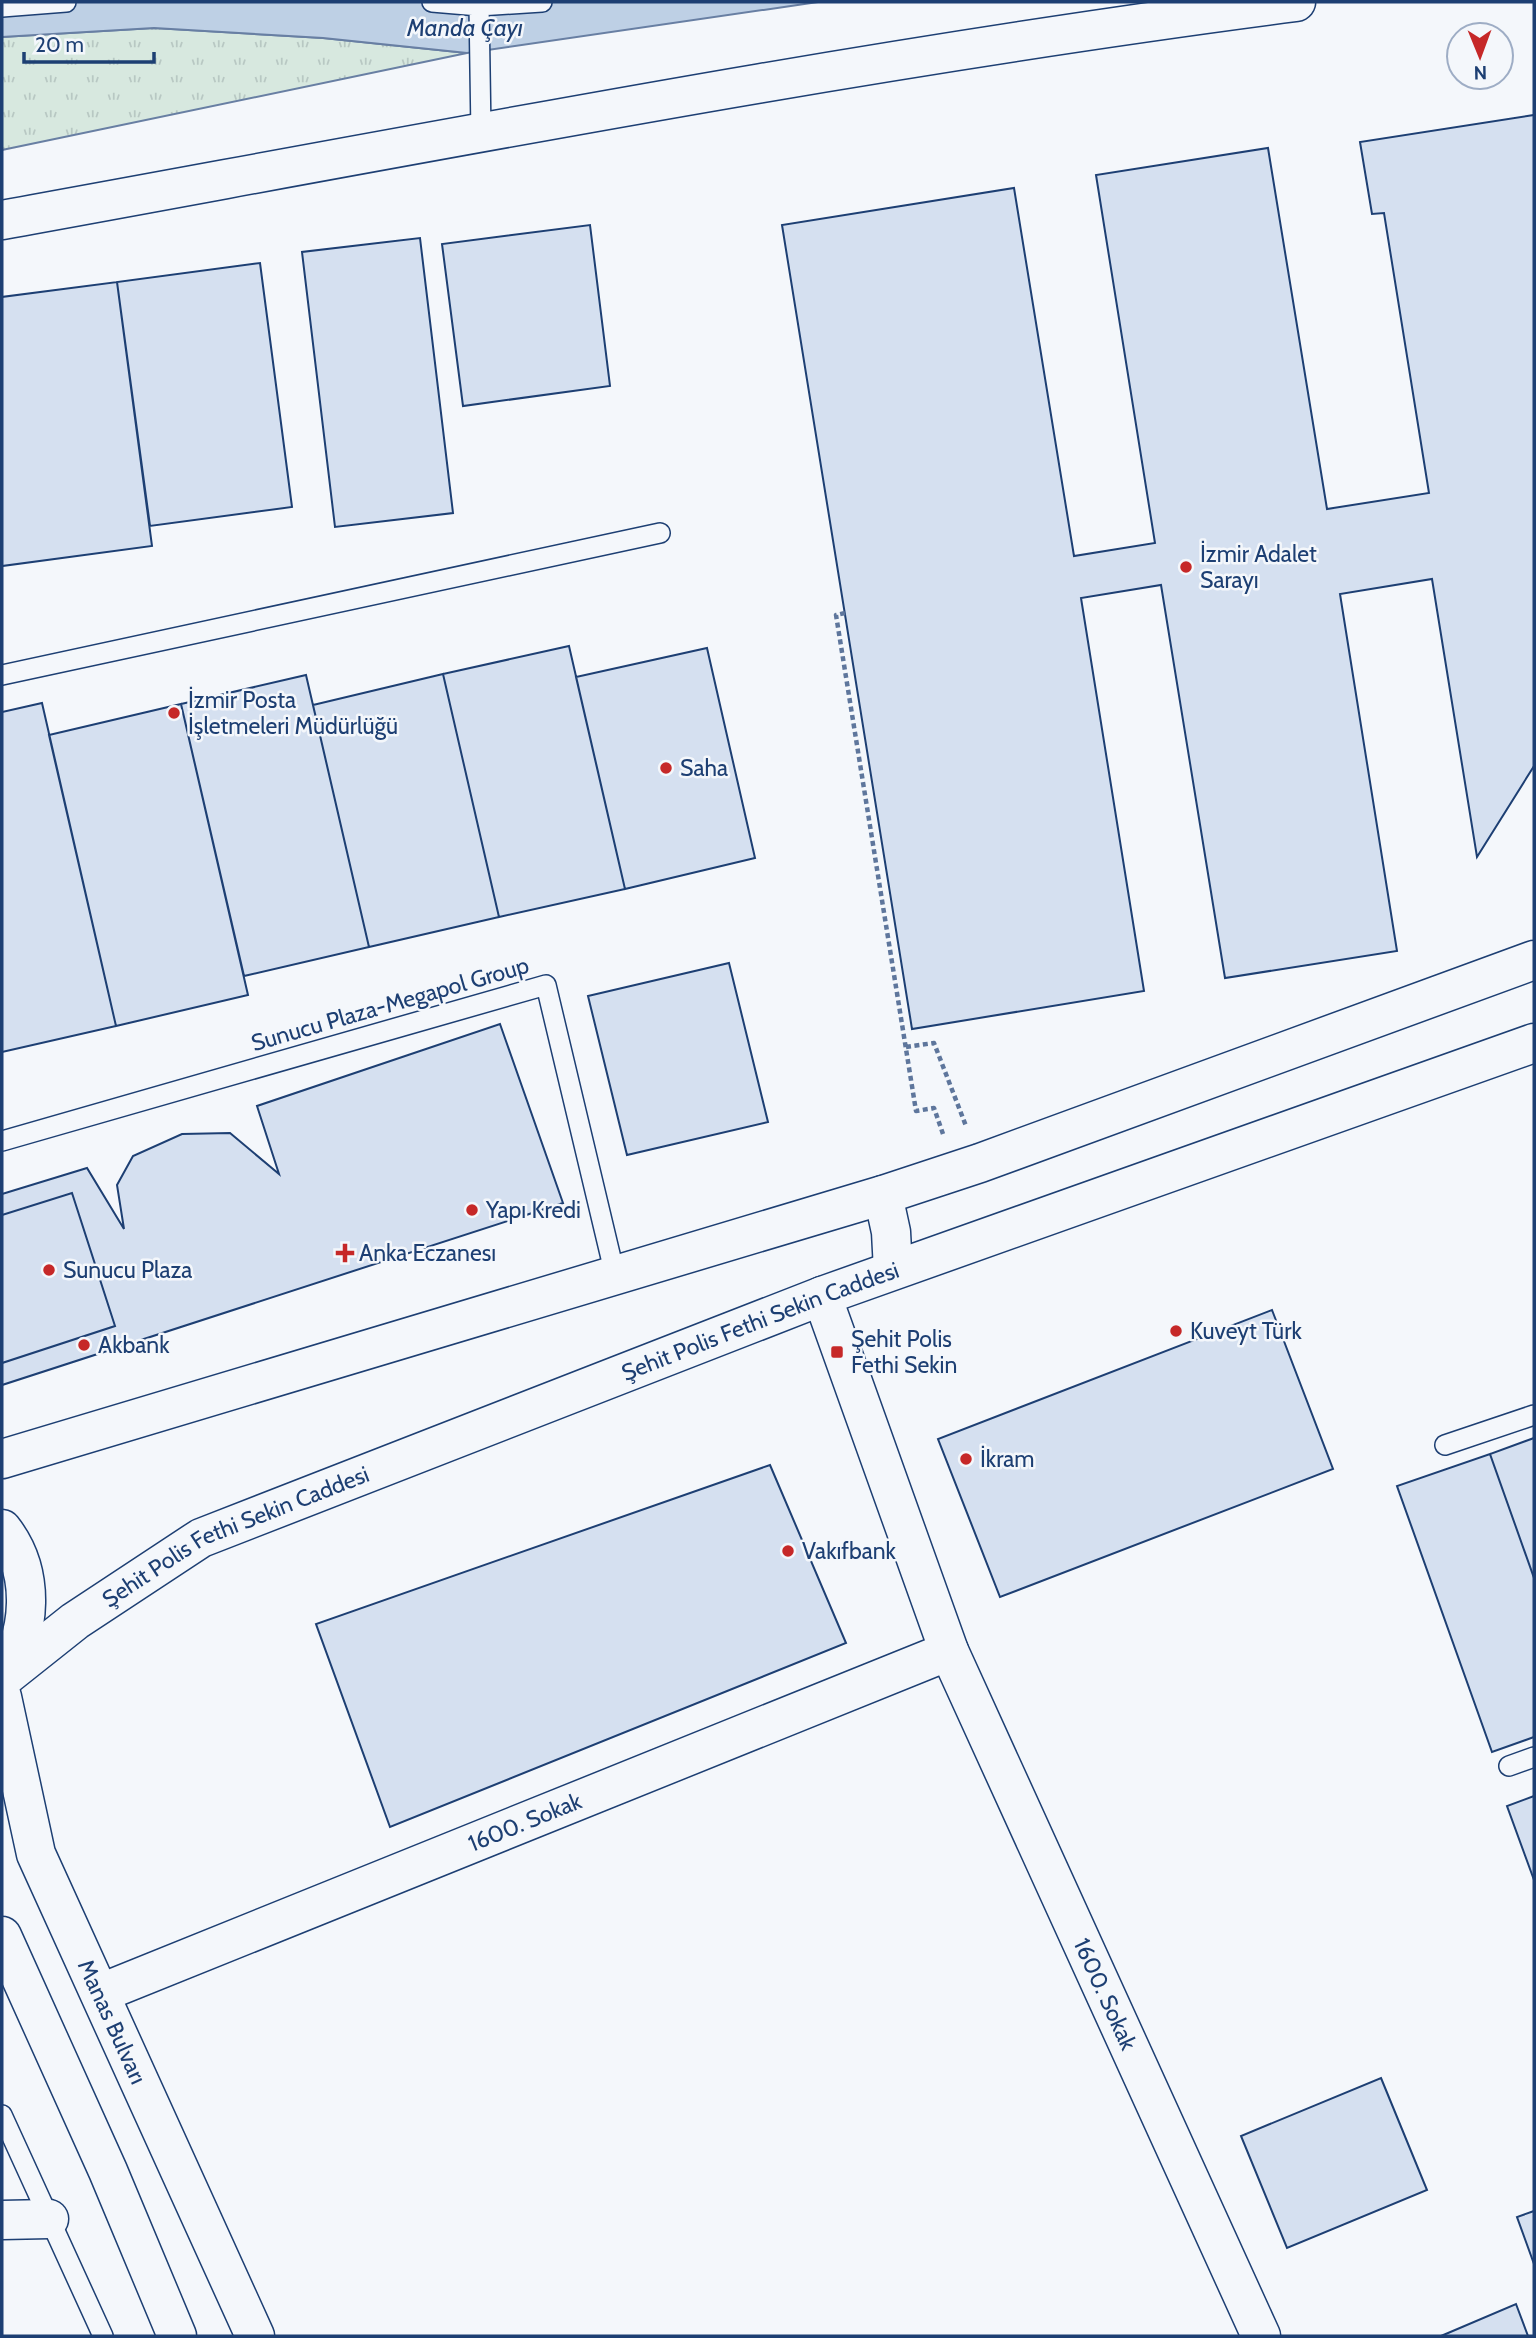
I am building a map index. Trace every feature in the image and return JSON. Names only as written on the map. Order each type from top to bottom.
[{"type":"main road","points":[[2,220],[481,133],[1010,44],[1296,2]]},
{"type":"main road","points":[[2,1459],[883,1195],[968,1167],[1534,960]]},
{"type":"main road","points":[[893,1270],[1534,1043]]},
{"type":"main road","name":"Şehit Polis Fethi Sekin Caddesi","points":[[2,1678],[75,1621],[201,1538],[893,1270],[891,1232],[883,1195]]},
{"type":"main road","name":"1600. Sokak","points":[[822,1296],[949,1651],[1261,2336]]},
{"type":"main road","points":[[2,1530],[11,1540],[24,1576],[27,1614],[21,1643],[2,1678]]},
{"type":"main road","name":"1600. Sokak","points":[[101,1993],[949,1651]]},
{"type":"main road","name":"Manas Bulvarı","points":[[2,1697],[36,1854],[255,2336]]},
{"type":"main road","points":[[2,1936],[86,2122],[177,2336]]},
{"type":"main road","points":[[2,2220],[50,2218]]},
{"type":"lane","points":[[2,7],[66,2]]},
{"type":"lane","points":[[432,2],[479,6],[542,2]]},
{"type":"lane","points":[[479,6],[481,133]]},
{"type":"lane","points":[[2,675],[660,533]]},
{"type":"lane","name":"Sunucu Plaza-Megapol Group","points":[[2,1141],[546,985],[615,1275]]},
{"type":"lane","points":[[1445,1445],[1534,1415]]},
{"type":"lane","points":[[1509,1766],[1534,1757]]},
{"type":"lane","points":[[2,2115],[103,2336]]},
{"type":"path","points":[[845,613],[836,615],[916,1111],[934,1108],[968,1167]]},
{"type":"path","points":[[906,1047],[934,1042],[968,1167]]},
{"type":"green space","points":[[154,28],[323,38],[467,53],[2,150],[2,37]]},
{"type":"water","name":"Manda Çayı","points":[[2,2],[818,2],[467,53],[323,38],[154,28],[2,37]]},
{"type":"building","name":"İzmir Adalet Sarayı","points":[[1534,115],[1534,766],[1477,857],[1432,579],[1340,594],[1397,951],[1225,978],[1161,585],[1081,598],[1144,991],[912,1029],[782,225],[1014,188],[1074,556],[1155,543],[1096,175],[1268,148],[1327,509],[1429,493],[1384,213],[1372,214],[1360,142]]},
{"type":"building","points":[[590,225],[610,386],[463,406],[442,244]]},
{"type":"building","points":[[420,238],[453,513],[335,527],[302,252]]},
{"type":"building","points":[[260,263],[292,507],[150,526],[117,282]]},
{"type":"building","points":[[117,282],[152,546],[2,566],[2,297]]},
{"type":"building","points":[[569,646],[625,889],[499,917],[443,674]]},
{"type":"building","name":"Saha","points":[[707,648],[755,858],[625,889],[576,677]]},
{"type":"building","points":[[443,674],[499,917],[369,947],[313,705]]},
{"type":"building","points":[[306,675],[369,947],[244,976],[181,704]]},
{"type":"building","points":[[42,703],[116,1026],[2,1052],[2,712]]},
{"type":"building","points":[[181,704],[248,995],[116,1026],[49,735]]},
{"type":"building","points":[[729,963],[768,1122],[627,1155],[588,996]]},
{"type":"building","points":[[500,1024],[563,1203],[2,1385],[2,1194],[87,1168],[124,1229],[117,1185],[133,1156],[182,1134],[230,1133],[279,1174],[257,1106]]},
{"type":"building","name":"Sunucu Plaza","points":[[72,1193],[115,1326],[2,1363],[2,1215]]},
{"type":"building","points":[[1272,1310],[1333,1469],[1000,1597],[938,1439]]},
{"type":"building","points":[[1534,1438],[1534,1578],[1490,1454]]},
{"type":"building","points":[[1490,1454],[1534,1578],[1534,1737],[1492,1752],[1397,1486]]},
{"type":"building","points":[[770,1465],[846,1643],[390,1827],[316,1624]]},
{"type":"building","points":[[1534,1796],[1534,1880],[1507,1806]]},
{"type":"building","points":[[1381,2078],[1427,2190],[1287,2248],[1241,2136]]},
{"type":"building","points":[[1534,2211],[1534,2264],[1517,2217]]},
{"type":"building","points":[[1516,2304],[1528,2336],[1441,2336]]},
{"type":"place","name":"İzmir Adalet Sarayı","points":[[1186,567]]},
{"type":"place","name":"İzmir Posta İşletmeleri Müdürlüğü","points":[[174,713]]},
{"type":"place","name":"Saha","points":[[666,768]]},
{"type":"place","name":"Yapı Kredi","points":[[472,1210]]},
{"type":"place","name":"Anka Eczanesı","points":[[345,1253]]},
{"type":"place","name":"Sunucu Plaza","points":[[49,1270]]},
{"type":"place","name":"Kuveyt Türk","points":[[1176,1331]]},
{"type":"place","name":"Akbank","points":[[84,1345]]},
{"type":"place","name":"Şehit Polis Fethi Sekin","points":[[837,1352]]},
{"type":"place","name":"İkram","points":[[966,1459]]},
{"type":"place","name":"Vakıfbank","points":[[788,1551]]}]
